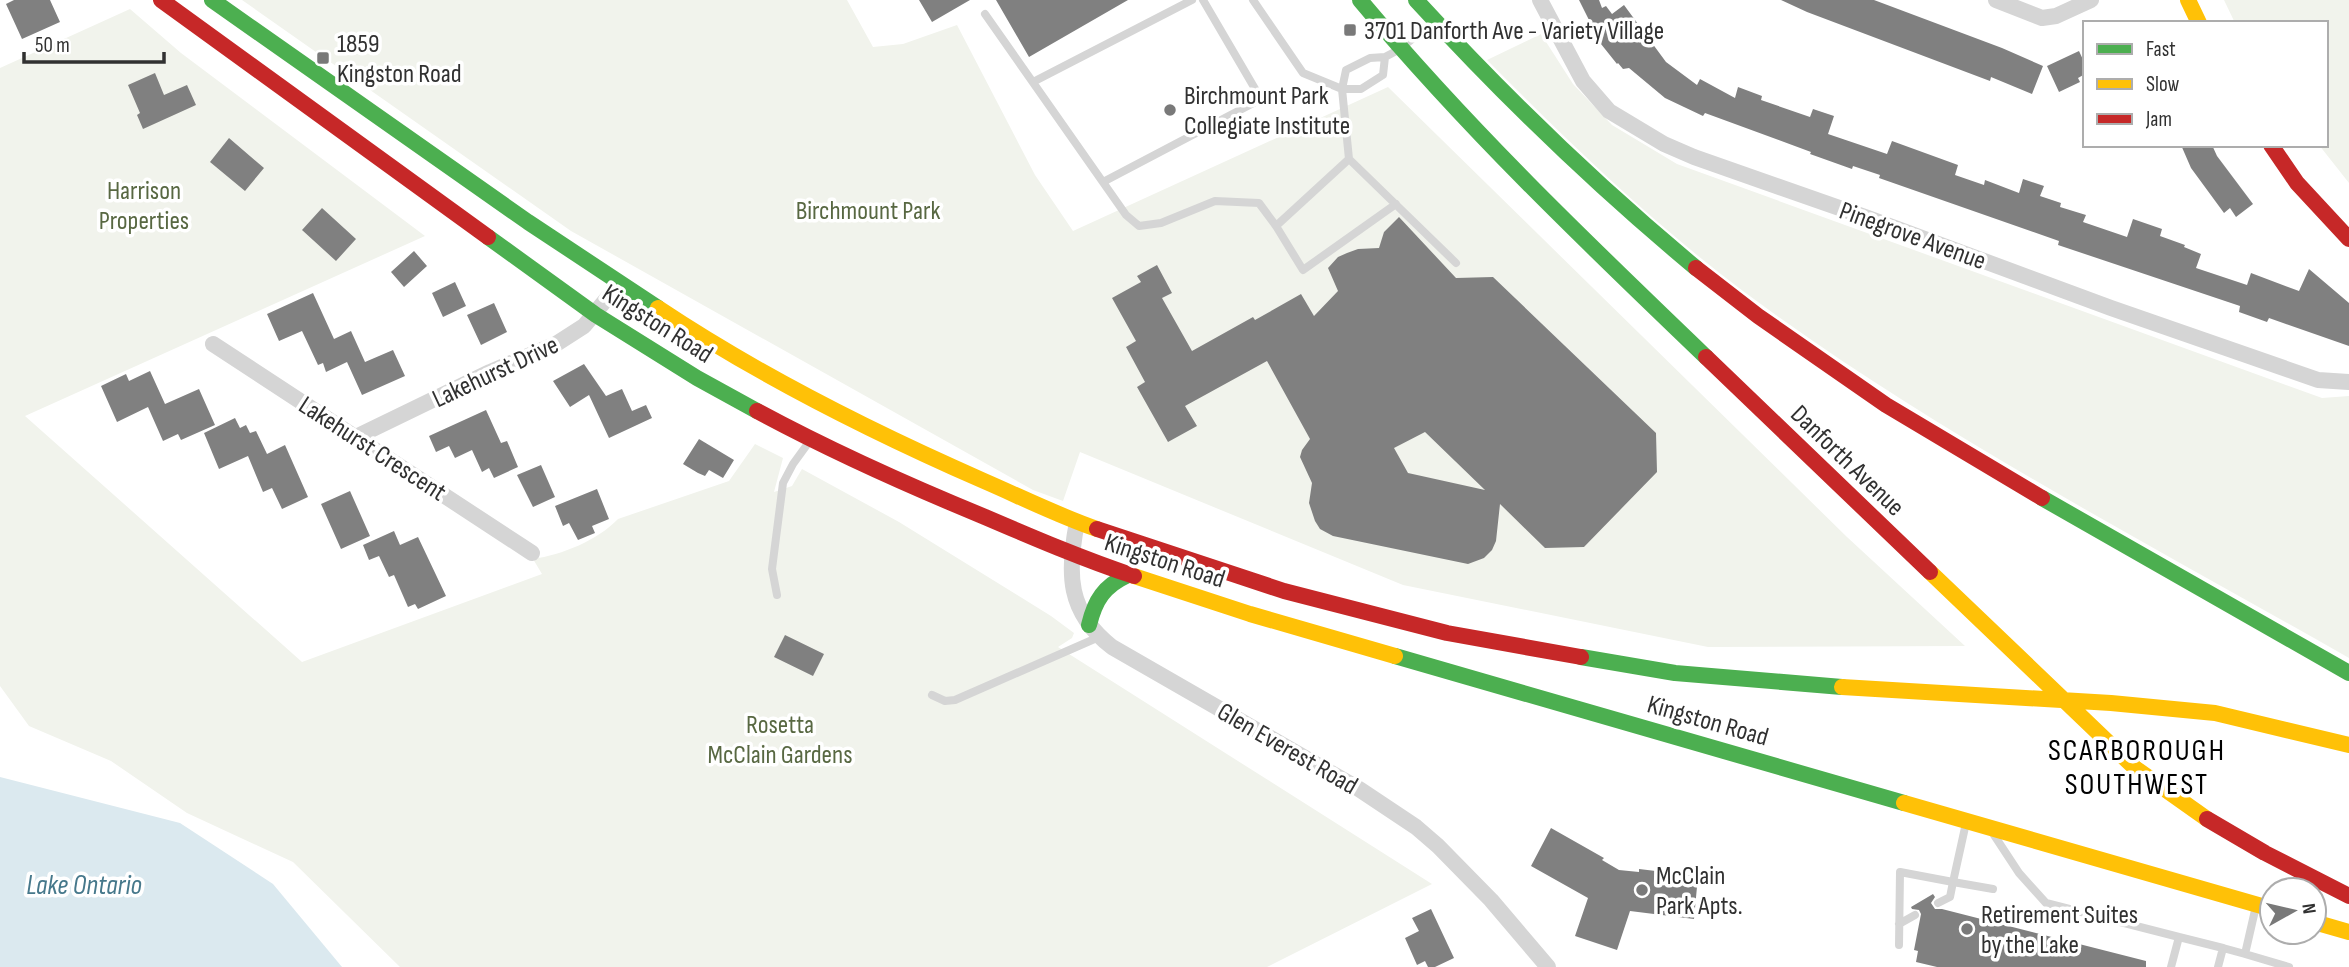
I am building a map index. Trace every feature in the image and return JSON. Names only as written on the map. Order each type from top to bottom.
[{"type":"main road","name":"Kingston Road","points":[[161,0],[596,315],[697,378],[811,440],[903,483],[1128,575],[1250,614],[2258,905]]},
{"type":"main road","name":"Kingston Road","points":[[212,0],[619,284],[698,335],[916,451],[1077,522],[1284,591],[1447,633],[1560,654],[1675,673],[1789,684],[2111,703],[2215,713],[2349,745]]},
{"type":"main road","name":"Danforth Avenue","points":[[1360,0],[1393,53],[1473,129],[1548,206],[2134,768],[2202,817],[2271,857],[2349,896]]},
{"type":"main road","name":"Danforth Avenue","points":[[1416,0],[1550,141],[1611,197],[1694,266],[1819,360],[1953,447],[2349,673]]},
{"type":"main road","points":[[2188,0],[2198,21]]},
{"type":"main road","points":[[2271,147],[2297,183],[2349,239]]},
{"type":"main road","points":[[1094,631],[1094,603],[1116,580],[1128,575]]},
{"type":"main road","points":[[2328,926],[2349,932]]},
{"type":"street","name":"Pinegrove Avenue","points":[[1540,0],[1583,81],[1609,111],[1664,144],[2111,309],[2318,380],[2349,382]]},
{"type":"street","points":[[1996,0],[2042,18],[2056,16],[2091,0]]},
{"type":"street","name":"Lakehurst Drive","points":[[355,437],[490,372],[556,344],[596,315],[619,284]]},
{"type":"street","name":"Lakehurst Crescent","points":[[213,344],[532,553]]},
{"type":"street","name":"Glen Everest Road","points":[[1077,522],[1071,553],[1071,582],[1074,599],[1094,631],[1112,647],[1359,789],[1416,827],[1491,900],[1548,967]]},
{"type":"lane","points":[[1033,82],[1192,0]]},
{"type":"lane","points":[[1103,182],[1261,99],[1203,0]]},
{"type":"lane","points":[[1253,0],[1303,73],[1342,89],[1360,89],[1382,75],[1393,53],[1434,21]]},
{"type":"lane","points":[[985,14],[1126,215],[1139,226],[1161,223],[1215,201],[1259,203],[1303,270],[1396,204]]},
{"type":"lane","points":[[1393,53],[1370,58],[1346,70],[1342,89],[1349,159],[1456,262]]},
{"type":"lane","points":[[1276,226],[1349,159]]},
{"type":"lane","points":[[777,595],[772,569],[783,483],[811,440]]},
{"type":"lane","points":[[932,695],[945,701],[955,700],[1094,631]]},
{"type":"lane","points":[[1938,903],[1950,897],[1966,820]]},
{"type":"lane","points":[[1989,827],[2019,873],[2046,903],[2289,967]]},
{"type":"lane","points":[[1899,945],[1900,872],[1993,889]]},
{"type":"lane","points":[[1899,924],[1916,915]]},
{"type":"lane","points":[[2250,967],[2249,955],[2258,926]]},
{"type":"lane","points":[[2171,967],[2179,937]]},
{"type":"lane","points":[[2218,967],[2223,948]]},
{"type":"green space","name":"Birchmount Park","points":[[242,0],[847,0],[873,47],[903,44],[957,25],[1035,175],[1073,231],[1388,87],[1847,537],[1965,646],[1708,647],[1403,585],[1080,452],[1063,501],[1033,490],[571,231]]},
{"type":"green space","points":[[2224,0],[2349,0],[2349,183],[2321,147],[2328,147],[2328,21],[2234,21]]},
{"type":"green space","points":[[130,9],[181,53],[425,236],[25,416],[302,662],[542,574],[533,559],[579,545],[600,534],[618,519],[729,481],[755,444],[783,458],[774,492],[792,486],[802,469],[899,522],[1074,633],[1072,638],[1058,647],[1432,884],[1267,967],[400,967],[293,862],[187,813],[111,761],[29,726],[0,686],[0,68]]},
{"type":"green space","points":[[1541,34],[1573,84],[1612,125],[1677,164],[2322,398],[2349,396],[2349,658],[2040,484],[1964,438],[1815,342],[1709,265],[1611,180],[1487,60]]},
{"type":"water","name":"Lake Ontario","points":[[0,777],[180,823],[273,884],[342,967],[0,967]]},
{"type":"building","points":[[14,0],[50,0],[60,22],[22,39],[6,4]]},
{"type":"building","points":[[919,0],[970,0],[932,22]]},
{"type":"building","points":[[996,0],[1128,0],[1029,57]]},
{"type":"building","points":[[1579,0],[1599,0],[1602,8],[1606,6],[1612,14],[1624,5],[1666,62],[1697,85],[1700,79],[1735,98],[1738,87],[1762,96],[1761,100],[1810,117],[1813,109],[1834,116],[1828,134],[1887,154],[1892,141],[1958,165],[1955,175],[1984,185],[1985,180],[2019,193],[2023,179],[2044,186],[2040,196],[2061,203],[2060,207],[2086,215],[2083,222],[2127,237],[2133,219],[2162,229],[2160,236],[2201,254],[2196,268],[2247,285],[2251,273],[2299,291],[2309,269],[2349,303],[2349,346],[2269,318],[2267,322],[2239,312],[2240,306],[2058,245],[2059,241],[1879,178],[1880,175],[1853,166],[1852,169],[1810,154],[1811,152],[1705,113],[1703,116],[1665,98],[1629,68],[1623,69],[1617,64],[1597,39]]},
{"type":"building","points":[[1781,0],[1874,0],[2043,66],[2032,94],[1991,77],[1990,81]]},
{"type":"building","points":[[2079,51],[2083,60],[2083,75],[2078,78],[2080,82],[2059,92],[2047,66]]},
{"type":"building","points":[[155,73],[164,95],[187,85],[196,105],[143,129],[137,115],[140,113],[128,85]]},
{"type":"building","points":[[229,138],[264,168],[245,191],[210,162]]},
{"type":"building","points":[[2182,147],[2213,147],[2253,204],[2236,217],[2230,208],[2224,213],[2191,168]]},
{"type":"building","points":[[322,208],[356,239],[336,261],[302,230]]},
{"type":"building","points":[[1399,217],[1456,278],[1493,277],[1656,433],[1657,472],[1584,547],[1545,548],[1500,504],[1496,541],[1492,550],[1484,558],[1468,564],[1333,536],[1320,529],[1309,503],[1312,483],[1300,457],[1310,439],[1267,361],[1185,406],[1197,426],[1168,442],[1137,387],[1145,382],[1126,347],[1136,341],[1112,298],[1141,282],[1137,276],[1157,265],[1172,293],[1162,298],[1192,351],[1301,294],[1314,316],[1338,291],[1328,268],[1338,257],[1347,253],[1358,249],[1379,248],[1384,232]],"holes":[[[1425,432],[1485,490],[1408,473],[1394,448]]]},
{"type":"building","points":[[414,251],[427,266],[404,287],[391,272]]},
{"type":"building","points":[[455,282],[466,306],[443,317],[432,293]]},
{"type":"building","points":[[313,293],[334,339],[351,331],[365,362],[393,350],[405,376],[362,395],[347,362],[326,372],[323,363],[318,365],[302,331],[279,341],[267,314]]},
{"type":"building","points":[[494,303],[507,332],[481,345],[467,315]]},
{"type":"building","points":[[584,364],[606,396],[622,389],[632,411],[646,405],[652,418],[609,438],[589,395],[570,407],[553,381]]},
{"type":"building","points":[[150,371],[165,404],[199,389],[215,425],[181,440],[178,434],[163,441],[148,407],[117,422],[101,386],[126,374],[129,381]]},
{"type":"building","points":[[486,410],[501,443],[507,441],[518,467],[494,478],[489,468],[482,472],[472,450],[455,458],[449,446],[436,452],[429,436]]},
{"type":"building","points":[[235,418],[240,428],[246,425],[250,433],[256,431],[267,454],[285,445],[308,497],[282,509],[272,488],[263,492],[248,456],[219,469],[204,433]]},
{"type":"building","points":[[699,439],[734,460],[723,478],[709,470],[705,476],[683,464]]},
{"type":"building","points":[[541,465],[555,497],[533,507],[517,475]]},
{"type":"building","points":[[597,489],[609,519],[592,526],[595,533],[578,540],[569,523],[563,526],[555,506]]},
{"type":"building","points":[[350,491],[370,536],[341,549],[321,504]]},
{"type":"building","points":[[394,531],[400,545],[418,537],[446,596],[418,609],[415,604],[408,607],[394,575],[389,577],[379,556],[369,560],[363,545]]},
{"type":"building","points":[[785,635],[824,654],[813,676],[774,657]]},
{"type":"building","name":"McClain Park Apts.","points":[[1551,828],[1604,858],[1602,860],[1619,870],[1639,872],[1639,869],[1698,876],[1694,919],[1630,911],[1617,950],[1575,936],[1588,898],[1531,866]]},
{"type":"building","name":"Retirement Suites by the Lake","points":[[1933,894],[1935,897],[1931,903],[1935,909],[2146,961],[2146,967],[1937,967],[1916,962],[1918,951],[1914,950],[1921,914],[1919,910],[1911,907]]},
{"type":"building","points":[[1431,909],[1454,958],[1435,967],[1428,967],[1425,961],[1417,965],[1405,938],[1419,931],[1412,918]]},
{"type":"traffic: fast","points":[[212,0],[528,222],[658,308]]},
{"type":"traffic: fast","points":[[1360,0],[1485,139],[1706,357]]},
{"type":"traffic: fast","points":[[1416,0],[1552,139],[1622,205],[1696,268]]},
{"type":"traffic: fast","points":[[488,237],[596,315],[697,378],[757,411]]},
{"type":"traffic: fast","points":[[2042,498],[2349,673]]},
{"type":"traffic: fast","points":[[1089,625],[1094,608],[1102,595],[1128,575]]},
{"type":"traffic: fast","points":[[1395,656],[1904,803]]},
{"type":"traffic: fast","points":[[1581,657],[1675,673],[1842,687]]},
{"type":"traffic: slow","points":[[2188,0],[2198,21]]},
{"type":"traffic: slow","points":[[658,308],[776,380],[859,423],[1040,506],[1097,529]]},
{"type":"traffic: slow","points":[[1930,572],[2135,768],[2207,819]]},
{"type":"traffic: slow","points":[[1134,576],[1250,614],[1395,656]]},
{"type":"traffic: slow","points":[[1842,687],[2111,703],[2215,713],[2349,745]]},
{"type":"traffic: slow","points":[[1904,803],[2258,905]]},
{"type":"traffic: slow","points":[[2328,926],[2349,932]]},
{"type":"traffic: jam","points":[[161,0],[488,237]]},
{"type":"traffic: jam","points":[[2272,147],[2297,183],[2349,239]]},
{"type":"traffic: jam","points":[[1696,268],[1758,316],[1886,405],[2042,498]]},
{"type":"traffic: jam","points":[[1706,357],[1930,572]]},
{"type":"traffic: jam","points":[[757,411],[841,454],[927,493],[1134,576]]},
{"type":"traffic: jam","points":[[1097,529],[1284,591],[1447,633],[1581,657]]},
{"type":"traffic: jam","points":[[2207,819],[2265,853],[2349,896]]},
{"type":"place","name":"3701 Danforth Ave - Variety Village","points":[[1350,30]]},
{"type":"place","name":"1859 Kingston Road","points":[[323,58]]},
{"type":"place","name":"Birchmount Park Collegiate Institute","points":[[1170,110]]},
{"type":"place","name":"McClain Park Apts.","points":[[1642,890]]},
{"type":"place","name":"Retirement Suites by the Lake","points":[[1967,929]]},
{"type":"district","name":"SCARBOROUGH SOUTHWEST","points":[[2137,767]]},
{"type":"park label","name":"Harrison Properties","points":[[144,204]]},
{"type":"park label","name":"Rosetta McClain Gardens","points":[[780,739]]}]
